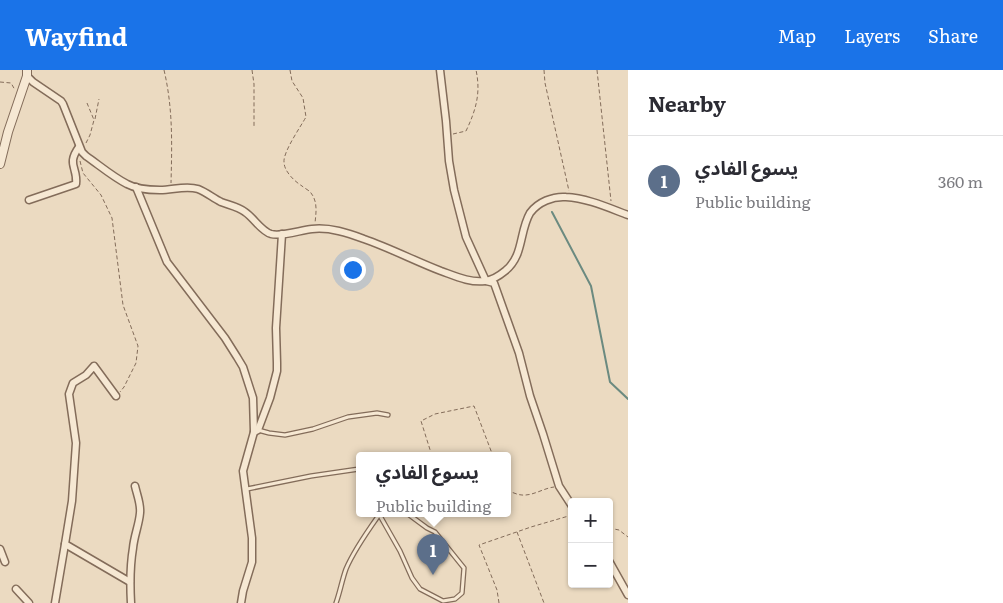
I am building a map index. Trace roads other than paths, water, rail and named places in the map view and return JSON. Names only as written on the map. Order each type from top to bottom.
[{"type":"street","points":[[440,70],[450,176],[470,247],[486,281]]},
{"type":"street","points":[[0,164],[27,73]]},
{"type":"street","points":[[27,73],[33,82],[63,104],[78,149],[127,185],[161,190],[184,187],[197,189],[221,202],[243,210],[271,234],[315,229],[338,231],[364,239],[466,280],[494,283],[519,353],[530,396],[559,486],[568,500]]},
{"type":"street","points":[[28,200],[76,184],[73,157],[78,149]]},
{"type":"street","points":[[136,187],[167,262],[225,338],[242,367],[253,398],[256,431]]},
{"type":"street","points":[[486,281],[499,276],[512,264],[519,250],[530,214],[542,202],[560,197],[569,197],[628,215]]},
{"type":"street","points":[[241,603],[252,562],[252,538],[243,470],[256,431],[270,398],[277,371],[276,328],[282,234]]},
{"type":"street","points":[[55,603],[72,501],[76,452],[75,430],[69,394],[73,383],[86,375],[94,366],[116,396]]},
{"type":"street","points":[[131,603],[130,582],[134,538],[140,512],[139,500],[134,486]]},
{"type":"street","points":[[65,544],[130,582]]},
{"type":"street","points":[[0,549],[5,562]]},
{"type":"street","points":[[613,568],[628,595]]},
{"type":"street","points":[[16,589],[29,603]]},
{"type":"lane","points":[[256,431],[285,435],[313,429],[348,417],[377,413],[388,415]]},
{"type":"lane","points":[[246,489],[356,469]]},
{"type":"lane","points":[[336,603],[345,571],[377,517]]},
{"type":"lane","points":[[381,517],[400,551],[412,578],[420,588],[443,601],[455,599],[462,593],[464,568],[436,532],[412,517]]},
{"type":"waterway","points":[[552,212],[591,286],[610,382],[628,399]]},
{"type":"place","name":"يسوع الفادي","points":[[433,575]]}]
